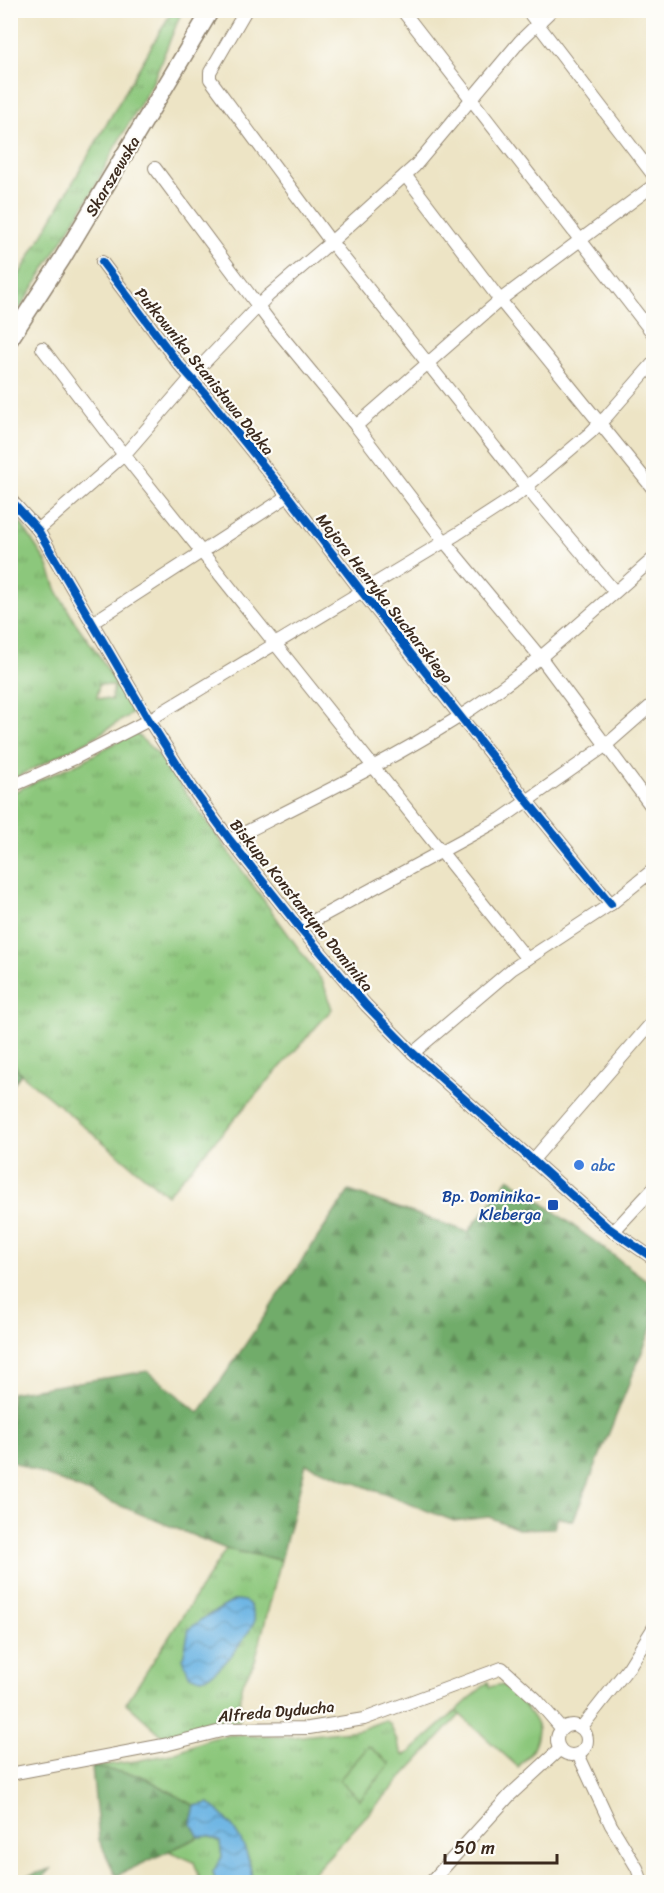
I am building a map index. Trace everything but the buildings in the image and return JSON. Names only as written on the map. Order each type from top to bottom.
[{"type":"main road","name":"Skarszewska","points":[[10,339],[74,238],[211,10]]},
{"type":"street","points":[[246,10],[210,72],[210,79],[331,242],[526,488],[615,592]]},
{"type":"street","points":[[402,10],[654,335]]},
{"type":"street","points":[[527,10],[654,176]]},
{"type":"street","name":"Pułkownika Stanisława Dąbka","points":[[38,530],[125,454],[191,377],[258,306],[405,175],[520,41],[552,10]]},
{"type":"street","points":[[155,168],[258,306],[356,426],[444,541],[541,658],[654,810]]},
{"type":"street","points":[[405,175],[500,300],[654,490]]},
{"type":"street","points":[[356,426],[500,300],[654,185]]},
{"type":"street","name":"Pułkownika Stanisława Dąbka","points":[[102,262],[178,363],[288,496]]},
{"type":"street","points":[[42,348],[527,959]]},
{"type":"street","name":"Majora Henryka Sucharskiego","points":[[10,787],[149,720],[362,592],[526,488],[599,424],[654,362]]},
{"type":"street","points":[[92,623],[288,496]]},
{"type":"street","name":"Majora Henryka Sucharskiego","points":[[288,496],[460,717],[612,904]]},
{"type":"street","name":"Biskupa Konstantyna Dominika","points":[[10,499],[38,530],[149,720],[192,788],[300,928],[366,1005],[413,1053],[613,1232],[654,1259]]},
{"type":"street","points":[[230,840],[373,766],[460,717],[541,658],[654,558]]},
{"type":"street","points":[[300,928],[501,819],[528,802],[605,746],[654,703]]},
{"type":"street","points":[[413,1053],[512,969],[612,904],[654,870]]},
{"type":"street","points":[[532,1161],[654,1020]]},
{"type":"street","points":[[613,1232],[654,1188]]},
{"type":"street","points":[[581,1728],[629,1667],[654,1627]]},
{"type":"street","name":"Alfreda Dyducha","points":[[10,1774],[169,1744],[229,1729],[309,1728],[364,1719],[502,1668],[562,1729]]},
{"type":"street","points":[[572,1725],[581,1728],[585,1734],[584,1749],[578,1754],[566,1754],[560,1749],[556,1739],[562,1729],[572,1725]]},
{"type":"street","points":[[431,1882],[510,1795],[560,1749]]},
{"type":"street","points":[[578,1754],[642,1882]]},
{"type":"green space","points":[[172,11],[182,11],[151,86],[115,147],[93,191],[11,323],[11,289]]},
{"type":"green space","points":[[11,511],[47,563],[57,591],[133,713],[88,741],[11,780]],"holes":[[[99,684],[114,686],[111,700],[97,698]]]},
{"type":"green space","points":[[134,732],[157,753],[323,982],[332,1009],[167,1195],[21,1074],[11,1060],[11,793],[85,760]]},
{"type":"green space","points":[[11,1060],[21,1074],[11,1087]]},
{"type":"green space","points":[[509,1178],[653,1285],[653,1325],[573,1521],[558,1517],[554,1528],[518,1529],[489,1517],[454,1521],[306,1464],[281,1560],[226,1549],[11,1461],[11,1393],[148,1371],[199,1413],[349,1191],[468,1232]]},
{"type":"green space","points":[[226,1549],[281,1560],[255,1661],[241,1686],[240,1720],[165,1738],[126,1703]],"holes":[[[235,1600],[249,1632],[239,1644],[202,1619]]]},
{"type":"green space","points":[[488,1682],[490,1687],[506,1686],[526,1708],[537,1726],[534,1746],[518,1767],[456,1711]]},
{"type":"green space","points":[[456,1711],[461,1714],[305,1882],[252,1882],[245,1848],[240,1838],[226,1819],[209,1803],[195,1806],[142,1776],[92,1767],[171,1754],[209,1739],[230,1735],[291,1737],[359,1730],[385,1720],[390,1724],[403,1755],[409,1753]]},
{"type":"green space","points":[[369,1746],[390,1764],[360,1800],[339,1780]]},
{"type":"green space","points":[[92,1767],[142,1776],[195,1806],[191,1823],[199,1837],[116,1876],[99,1840]]},
{"type":"green space","points":[[209,1836],[220,1841],[222,1857],[213,1872],[216,1882],[201,1882],[194,1862],[169,1851],[199,1837]]},
{"type":"green space","points":[[51,1869],[39,1882],[11,1882],[11,1881]]},
{"type":"water","points":[[235,1600],[245,1601],[250,1605],[255,1621],[251,1628],[231,1656],[214,1672],[206,1677],[198,1678],[189,1675],[183,1658],[189,1629]]},
{"type":"water","points":[[209,1803],[226,1819],[240,1838],[251,1870],[252,1882],[216,1882],[213,1872],[222,1857],[220,1842],[209,1836],[199,1837],[191,1823],[195,1806]]},
{"type":"cycle path","points":[[102,262],[178,363],[288,496],[611,904]]},
{"type":"cycle path","points":[[10,499],[38,530],[149,720],[192,788],[300,928],[366,1005],[413,1053],[606,1226],[654,1259]]},
{"type":"place","name":"abc","points":[[579,1165]]},
{"type":"place","name":"Bp. Dominika- Kleberga","points":[[553,1205]]}]
